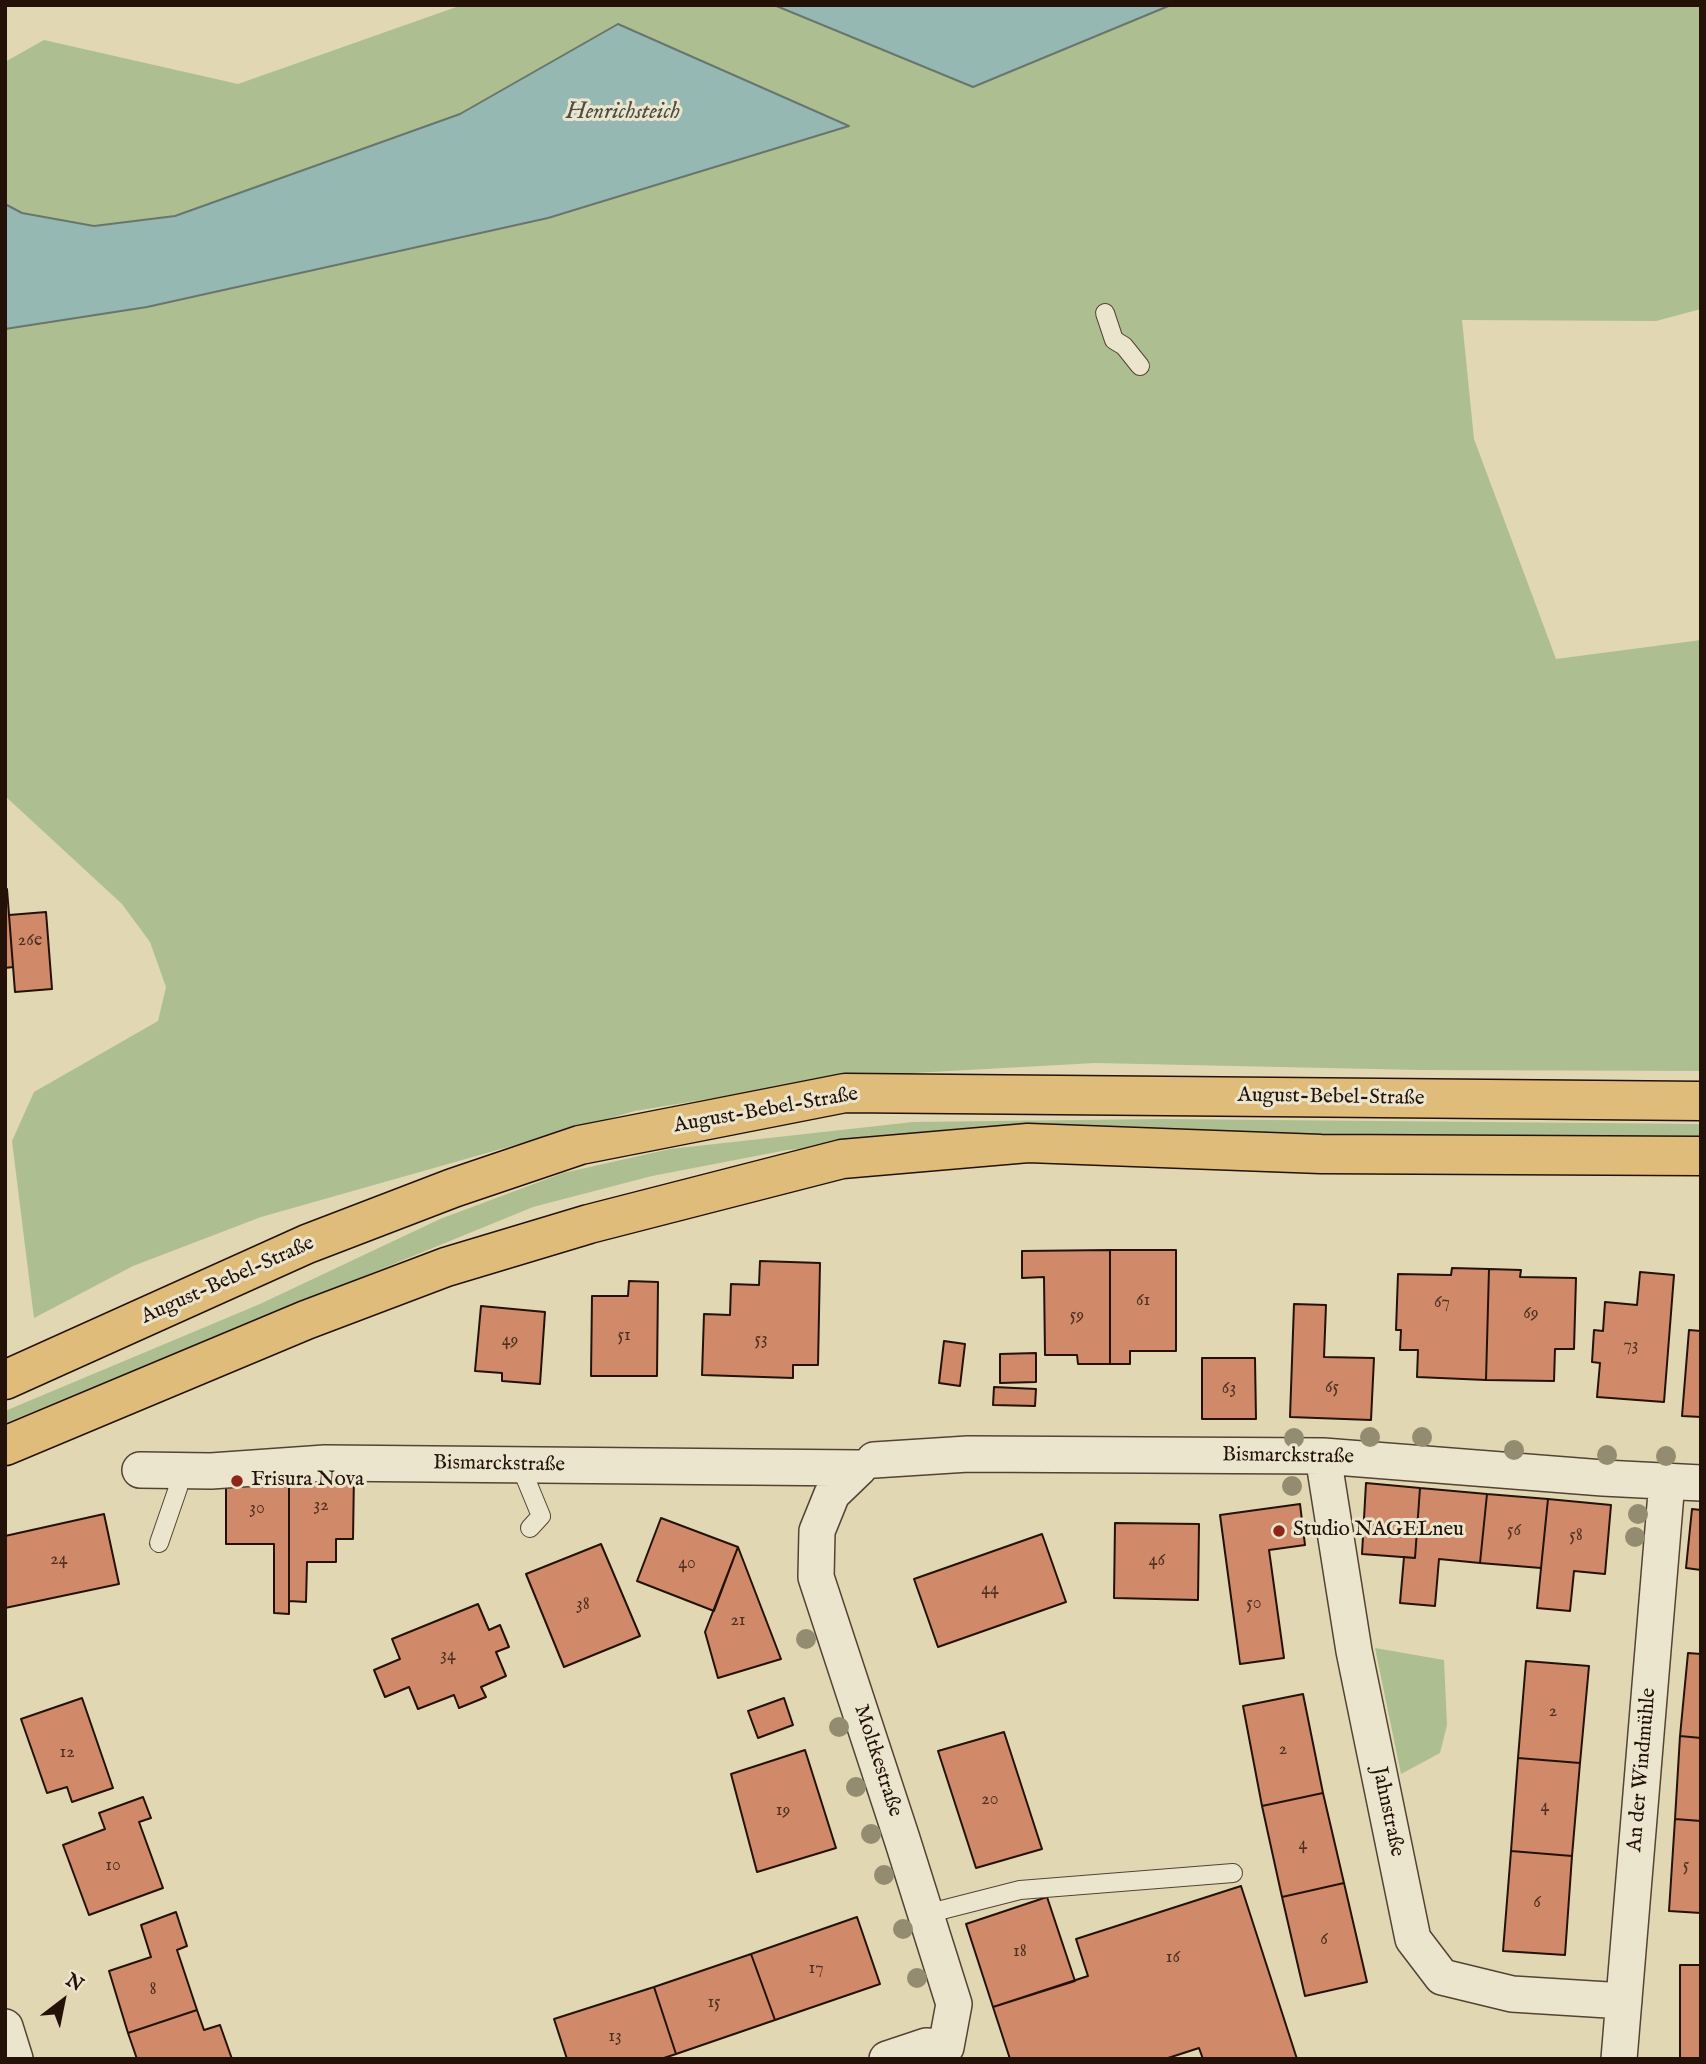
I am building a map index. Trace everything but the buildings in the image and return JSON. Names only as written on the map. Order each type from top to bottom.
[{"type":"main road","name":"August-Bebel-Straße","points":[[5,1380],[307,1244],[529,1162],[580,1145],[845,1093],[1701,1101]]},
{"type":"main road","points":[[5,1446],[306,1320],[446,1267],[589,1224],[842,1159],[1028,1143],[1321,1154],[1701,1156]]},
{"type":"street","name":"Bismarckstraße","points":[[140,1470],[211,1471],[325,1462],[520,1465],[866,1464],[968,1454],[1323,1456],[1701,1483]]},
{"type":"street","name":"Jahnstraße","points":[[1323,1456],[1354,1651],[1413,1939],[1442,1978],[1512,1994],[1624,2001]]},
{"type":"street","name":"Moltkestraße","points":[[866,1464],[832,1494],[817,1531],[816,1577],[954,2004],[953,2053]]},
{"type":"street","name":"An der Windmühle","points":[[1619,2059],[1667,1481]]},
{"type":"street","points":[[5,2027],[15,2059]]},
{"type":"street","points":[[887,2059],[926,2046],[953,2053]]},
{"type":"lane","points":[[1105,313],[1114,340],[1124,346],[1140,366]]},
{"type":"lane","points":[[520,1465],[541,1516],[530,1528]]},
{"type":"lane","points":[[159,1543],[178,1488],[180,1470]]},
{"type":"lane","points":[[926,1914],[1020,1889],[1233,1873]]},
{"type":"green space","points":[[462,5],[1701,5],[1701,309],[1656,321],[1462,320],[1474,439],[1556,659],[1701,640],[1701,1071],[1420,1070],[1095,1063],[841,1077],[635,1111],[261,1217],[133,1266],[34,1318],[12,1141],[34,1092],[158,1021],[166,987],[150,942],[122,904],[5,796],[5,62],[44,40],[238,84]]},
{"type":"green space","points":[[1161,1119],[1701,1124],[1701,1136],[982,1132],[787,1150],[652,1176],[533,1207],[5,1423],[5,1411],[260,1304],[440,1219],[563,1173],[670,1149],[913,1122]]},
{"type":"green space","points":[[1375,1648],[1444,1660],[1447,1725],[1440,1753],[1401,1774]]},
{"type":"water","points":[[774,5],[1171,5],[973,87]]},
{"type":"water","name":"Henrichsteich","points":[[618,24],[849,126],[548,218],[147,307],[5,329],[5,204],[22,213],[94,226],[175,216],[460,114]]},
{"type":"place","name":"Frisura Nova","points":[[237,1481]]},
{"type":"place","name":"Studio NAGELneu","points":[[1279,1531]]}]
